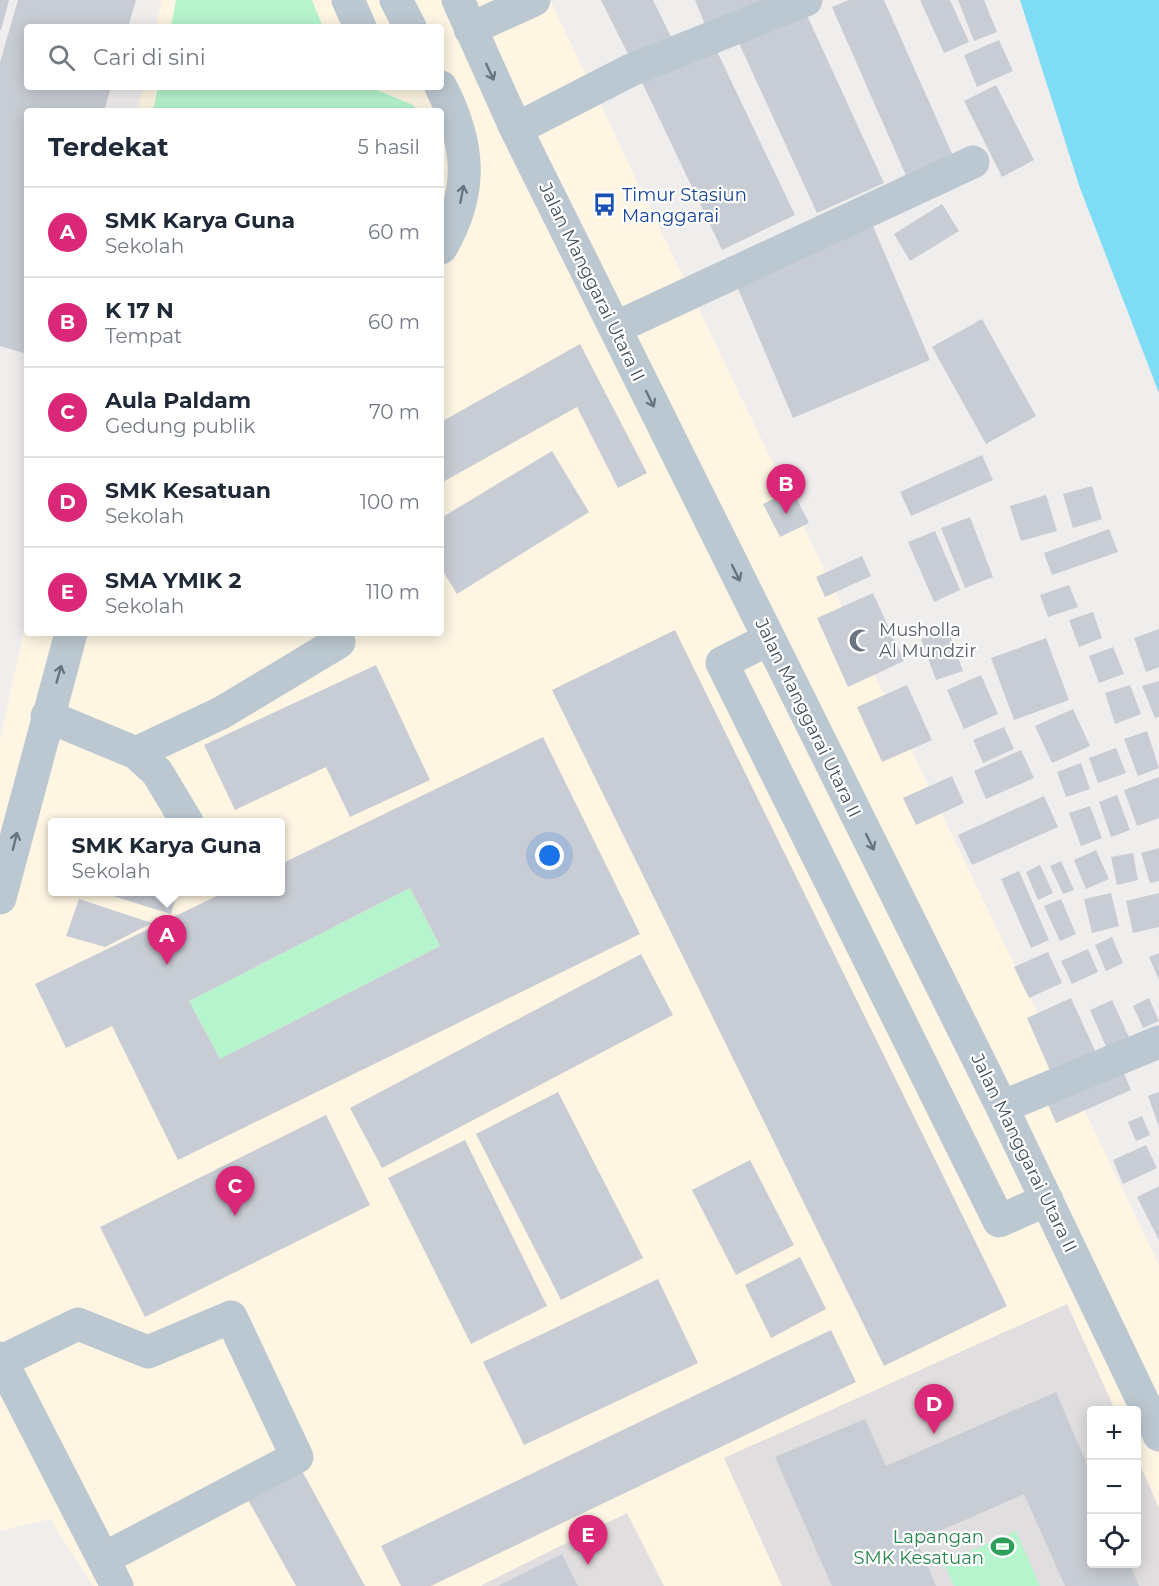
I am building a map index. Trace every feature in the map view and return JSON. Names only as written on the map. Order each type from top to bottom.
[{"type":"street","points":[[348,0],[359,24]]},
{"type":"street","points":[[396,0],[408,24]]},
{"type":"street","points":[[464,14],[534,0]]},
{"type":"street","points":[[516,129],[631,70],[806,0]]},
{"type":"street","name":"Jalan Manggarai Utara II","points":[[464,14],[516,129],[1002,1107],[1159,1435]]},
{"type":"street","points":[[438,90],[460,134],[466,162],[463,197],[444,241]]},
{"type":"street","points":[[615,328],[973,162]]},
{"type":"street","points":[[0,898],[70,636]]},
{"type":"street","points":[[769,639],[722,663],[727,674],[999,1221],[1047,1200]]},
{"type":"street","points":[[136,753],[221,712],[339,642]]},
{"type":"street","points":[[47,716],[136,753],[157,772],[185,818]]},
{"type":"street","points":[[1002,1107],[1159,1042]]},
{"type":"street","points":[[231,1317],[297,1457],[110,1572],[1,1360],[78,1324],[148,1352],[231,1317]]},
{"type":"shaded area","points":[[162,0],[550,0],[1159,1265],[1159,1586],[93,1586],[50,1519],[0,1531],[0,740],[24,631],[24,636],[444,636],[444,108],[139,108],[142,90],[444,90],[444,24],[157,24]]},
{"type":"shaded area","points":[[1067,1304],[1113,1406],[1087,1406],[1087,1568],[1141,1568],[1141,1467],[1159,1508],[1159,1586],[782,1586],[724,1458]]},
{"type":"shaded area","points":[[627,1513],[664,1586],[480,1586]]},
{"type":"green space","points":[[176,0],[312,0],[322,24],[172,24]]},
{"type":"green space","points":[[157,90],[377,90],[413,105],[415,108],[154,108]]},
{"type":"green space","points":[[410,888],[440,946],[220,1059],[189,1001]]},
{"type":"green space","name":"Lapangan SMK Kesatuan","points":[[1016,1531],[1040,1586],[954,1586],[944,1563]]},
{"type":"water","points":[[1020,0],[1159,0],[1159,393],[1080,188]]},
{"type":"building","points":[[0,0],[9,0],[1,30],[0,30]]},
{"type":"building","points":[[18,0],[136,0],[129,24],[24,24],[24,90],[110,90],[105,108],[24,108],[24,353],[0,346],[0,62]]},
{"type":"building","points":[[601,0],[653,0],[673,41],[632,62]]},
{"type":"building","points":[[695,0],[791,0],[709,34]]},
{"type":"building","points":[[849,0],[884,0],[954,158],[907,178],[832,7]]},
{"type":"building","points":[[920,0],[950,0],[969,42],[944,53]]},
{"type":"building","points":[[958,0],[984,0],[997,32],[974,41]]},
{"type":"building","points":[[805,11],[884,183],[817,213],[738,41]]},
{"type":"building","points":[[999,40],[1013,71],[977,87],[964,55]]},
{"type":"building","points":[[712,41],[795,215],[722,250],[639,76]]},
{"type":"building","points":[[996,85],[1034,160],[1002,177],[964,101]]},
{"type":"building","points":[[942,204],[959,231],[910,261],[894,234]]},
{"type":"building","points":[[873,226],[930,360],[793,418],[736,284]]},
{"type":"building","points":[[982,319],[1036,416],[986,444],[932,347]]},
{"type":"building","points":[[580,344],[647,473],[618,488],[577,407],[444,481],[444,420]]},
{"type":"building","points":[[552,451],[589,512],[457,594],[444,573],[444,516]]},
{"type":"building","points":[[982,455],[993,480],[911,516],[900,492]]},
{"type":"building","points":[[1092,486],[1102,519],[1073,528],[1063,494]]},
{"type":"building","points":[[792,490],[809,523],[780,537],[763,504]]},
{"type":"building","points":[[1046,495],[1057,531],[1021,541],[1010,506]]},
{"type":"building","points":[[970,517],[993,577],[965,588],[941,528]]},
{"type":"building","points":[[1109,529],[1118,552],[1052,575],[1044,553]]},
{"type":"building","points":[[935,531],[960,590],[934,602],[908,542]]},
{"type":"building","points":[[862,556],[871,576],[825,597],[816,577]]},
{"type":"building","points":[[1069,585],[1078,607],[1048,617],[1040,595]]},
{"type":"building","name":"Musholla Al Mundzir","points":[[873,593],[904,661],[848,687],[817,618]]},
{"type":"building","points":[[1093,612],[1102,638],[1079,647],[1069,620]]},
{"type":"building","points":[[1159,629],[1159,667],[1146,672],[1134,638]]},
{"type":"building","points":[[675,630],[1007,1306],[884,1366],[552,690]]},
{"type":"building","points":[[948,630],[963,671],[936,680],[921,639]]},
{"type":"building","points":[[1046,638],[1069,700],[1014,720],[991,658]]},
{"type":"building","points":[[1113,647],[1124,674],[1099,683],[1089,656]]},
{"type":"building","points":[[376,665],[430,780],[350,817],[326,767],[235,810],[204,745]]},
{"type":"building","points":[[981,675],[998,714],[964,729],[947,690]]},
{"type":"building","points":[[1159,681],[1159,717],[1155,718],[1142,686]]},
{"type":"building","points":[[907,685],[932,740],[882,762],[857,707]]},
{"type":"building","points":[[1130,685],[1141,714],[1115,724],[1105,693]]},
{"type":"building","points":[[1073,709],[1090,746],[1052,763],[1035,726]]},
{"type":"building","points":[[1004,727],[1014,749],[983,763],[973,740]]},
{"type":"building","points":[[1147,731],[1159,768],[1138,776],[1124,739]]},
{"type":"building","points":[[543,737],[640,934],[178,1160],[112,1026],[66,1048],[35,984],[217,896],[285,896],[285,862]],"holes":[[[410,888],[440,946],[220,1059],[189,1001]]]},
{"type":"building","points":[[1116,748],[1126,773],[1098,783],[1089,758]]},
{"type":"building","points":[[1021,750],[1034,778],[986,799],[974,771]]},
{"type":"building","points":[[1081,763],[1090,789],[1066,797],[1057,772]]},
{"type":"building","points":[[952,776],[964,803],[916,825],[903,798]]},
{"type":"building","points":[[1159,777],[1159,818],[1137,826],[1124,790]]},
{"type":"building","points":[[1117,795],[1130,830],[1111,837],[1099,802]]},
{"type":"building","points":[[1044,796],[1058,827],[972,865],[958,835]]},
{"type":"building","points":[[1090,806],[1102,838],[1081,846],[1069,813]]},
{"type":"building","points":[[1159,848],[1159,881],[1150,883],[1141,853]]},
{"type":"building","points":[[1096,850],[1109,879],[1086,889],[1074,860]]},
{"type":"building","points":[[1133,853],[1138,880],[1117,885],[1111,857]]},
{"type":"building","points":[[1061,861],[1074,890],[1063,894],[1050,866]]},
{"type":"building","points":[[1040,865],[1053,893],[1038,900],[1026,872]]},
{"type":"building","points":[[1019,871],[1049,940],[1031,948],[1001,879]]},
{"type":"building","points":[[1111,893],[1119,926],[1092,933],[1084,899]]},
{"type":"building","points":[[1159,893],[1159,927],[1133,933],[1126,901]]},
{"type":"building","points":[[113,896],[176,896],[171,914]]},
{"type":"building","points":[[79,899],[152,923],[105,947],[66,936]]},
{"type":"building","points":[[1061,899],[1076,934],[1060,941],[1044,906]]},
{"type":"building","points":[[1112,937],[1123,963],[1106,971],[1095,945]]},
{"type":"building","points":[[1088,949],[1098,972],[1072,984],[1061,961]]},
{"type":"building","points":[[1048,952],[1062,983],[1029,998],[1014,967]]},
{"type":"building","points":[[1159,953],[1159,980],[1149,957]]},
{"type":"building","points":[[641,954],[673,1015],[382,1168],[350,1108]]},
{"type":"building","points":[[1071,998],[1097,1055],[1052,1075],[1027,1018]]},
{"type":"building","points":[[1149,998],[1159,1021],[1143,1028],[1133,1006]]},
{"type":"building","points":[[1112,1000],[1134,1048],[1111,1058],[1090,1010]]},
{"type":"building","points":[[1119,1062],[1131,1090],[1056,1123],[1044,1095]]},
{"type":"building","points":[[558,1092],[643,1258],[561,1300],[476,1134]]},
{"type":"building","points":[[1159,1092],[1159,1127],[1148,1096]]},
{"type":"building","points":[[326,1115],[370,1205],[145,1317],[100,1227]]},
{"type":"building","points":[[1142,1116],[1150,1135],[1136,1141],[1128,1122]]},
{"type":"building","points":[[465,1140],[547,1306],[471,1344],[388,1178]]},
{"type":"building","points":[[1146,1145],[1157,1168],[1123,1184],[1113,1160]]},
{"type":"building","points":[[750,1160],[794,1245],[736,1275],[692,1190]]},
{"type":"building","points":[[1159,1186],[1159,1240],[1137,1197]]},
{"type":"building","points":[[800,1257],[826,1309],[771,1338],[745,1285]]},
{"type":"building","points":[[658,1279],[698,1363],[524,1445],[483,1362]]},
{"type":"building","points":[[831,1330],[856,1382],[431,1586],[401,1586],[381,1546]]},
{"type":"building","points":[[1056,1392],[1087,1464],[1087,1568],[1132,1568],[1139,1586],[1065,1586],[1024,1494],[917,1541],[936,1586],[832,1586],[775,1457],[865,1419],[886,1466]]},
{"type":"building","points":[[301,1469],[365,1586],[296,1586],[247,1498]]},
{"type":"building","points":[[562,1554],[578,1586],[498,1586]]},
{"type":"place","name":"Timur Stasiun Manggarai","points":[[604,205]]},
{"type":"place","name":"K 17 N","points":[[786,514]]},
{"type":"place","name":"Musholla Al Mundzir","points":[[861,640]]},
{"type":"place","name":"SMK Karya Guna","points":[[167,965]]},
{"type":"place","name":"Aula Paldam","points":[[235,1216]]},
{"type":"place","name":"SMK Kesatuan","points":[[934,1434]]},
{"type":"place","name":"Lapangan SMK Kesatuan","points":[[1002,1547]]},
{"type":"place","name":"SMA YMIK 2","points":[[588,1565]]}]
